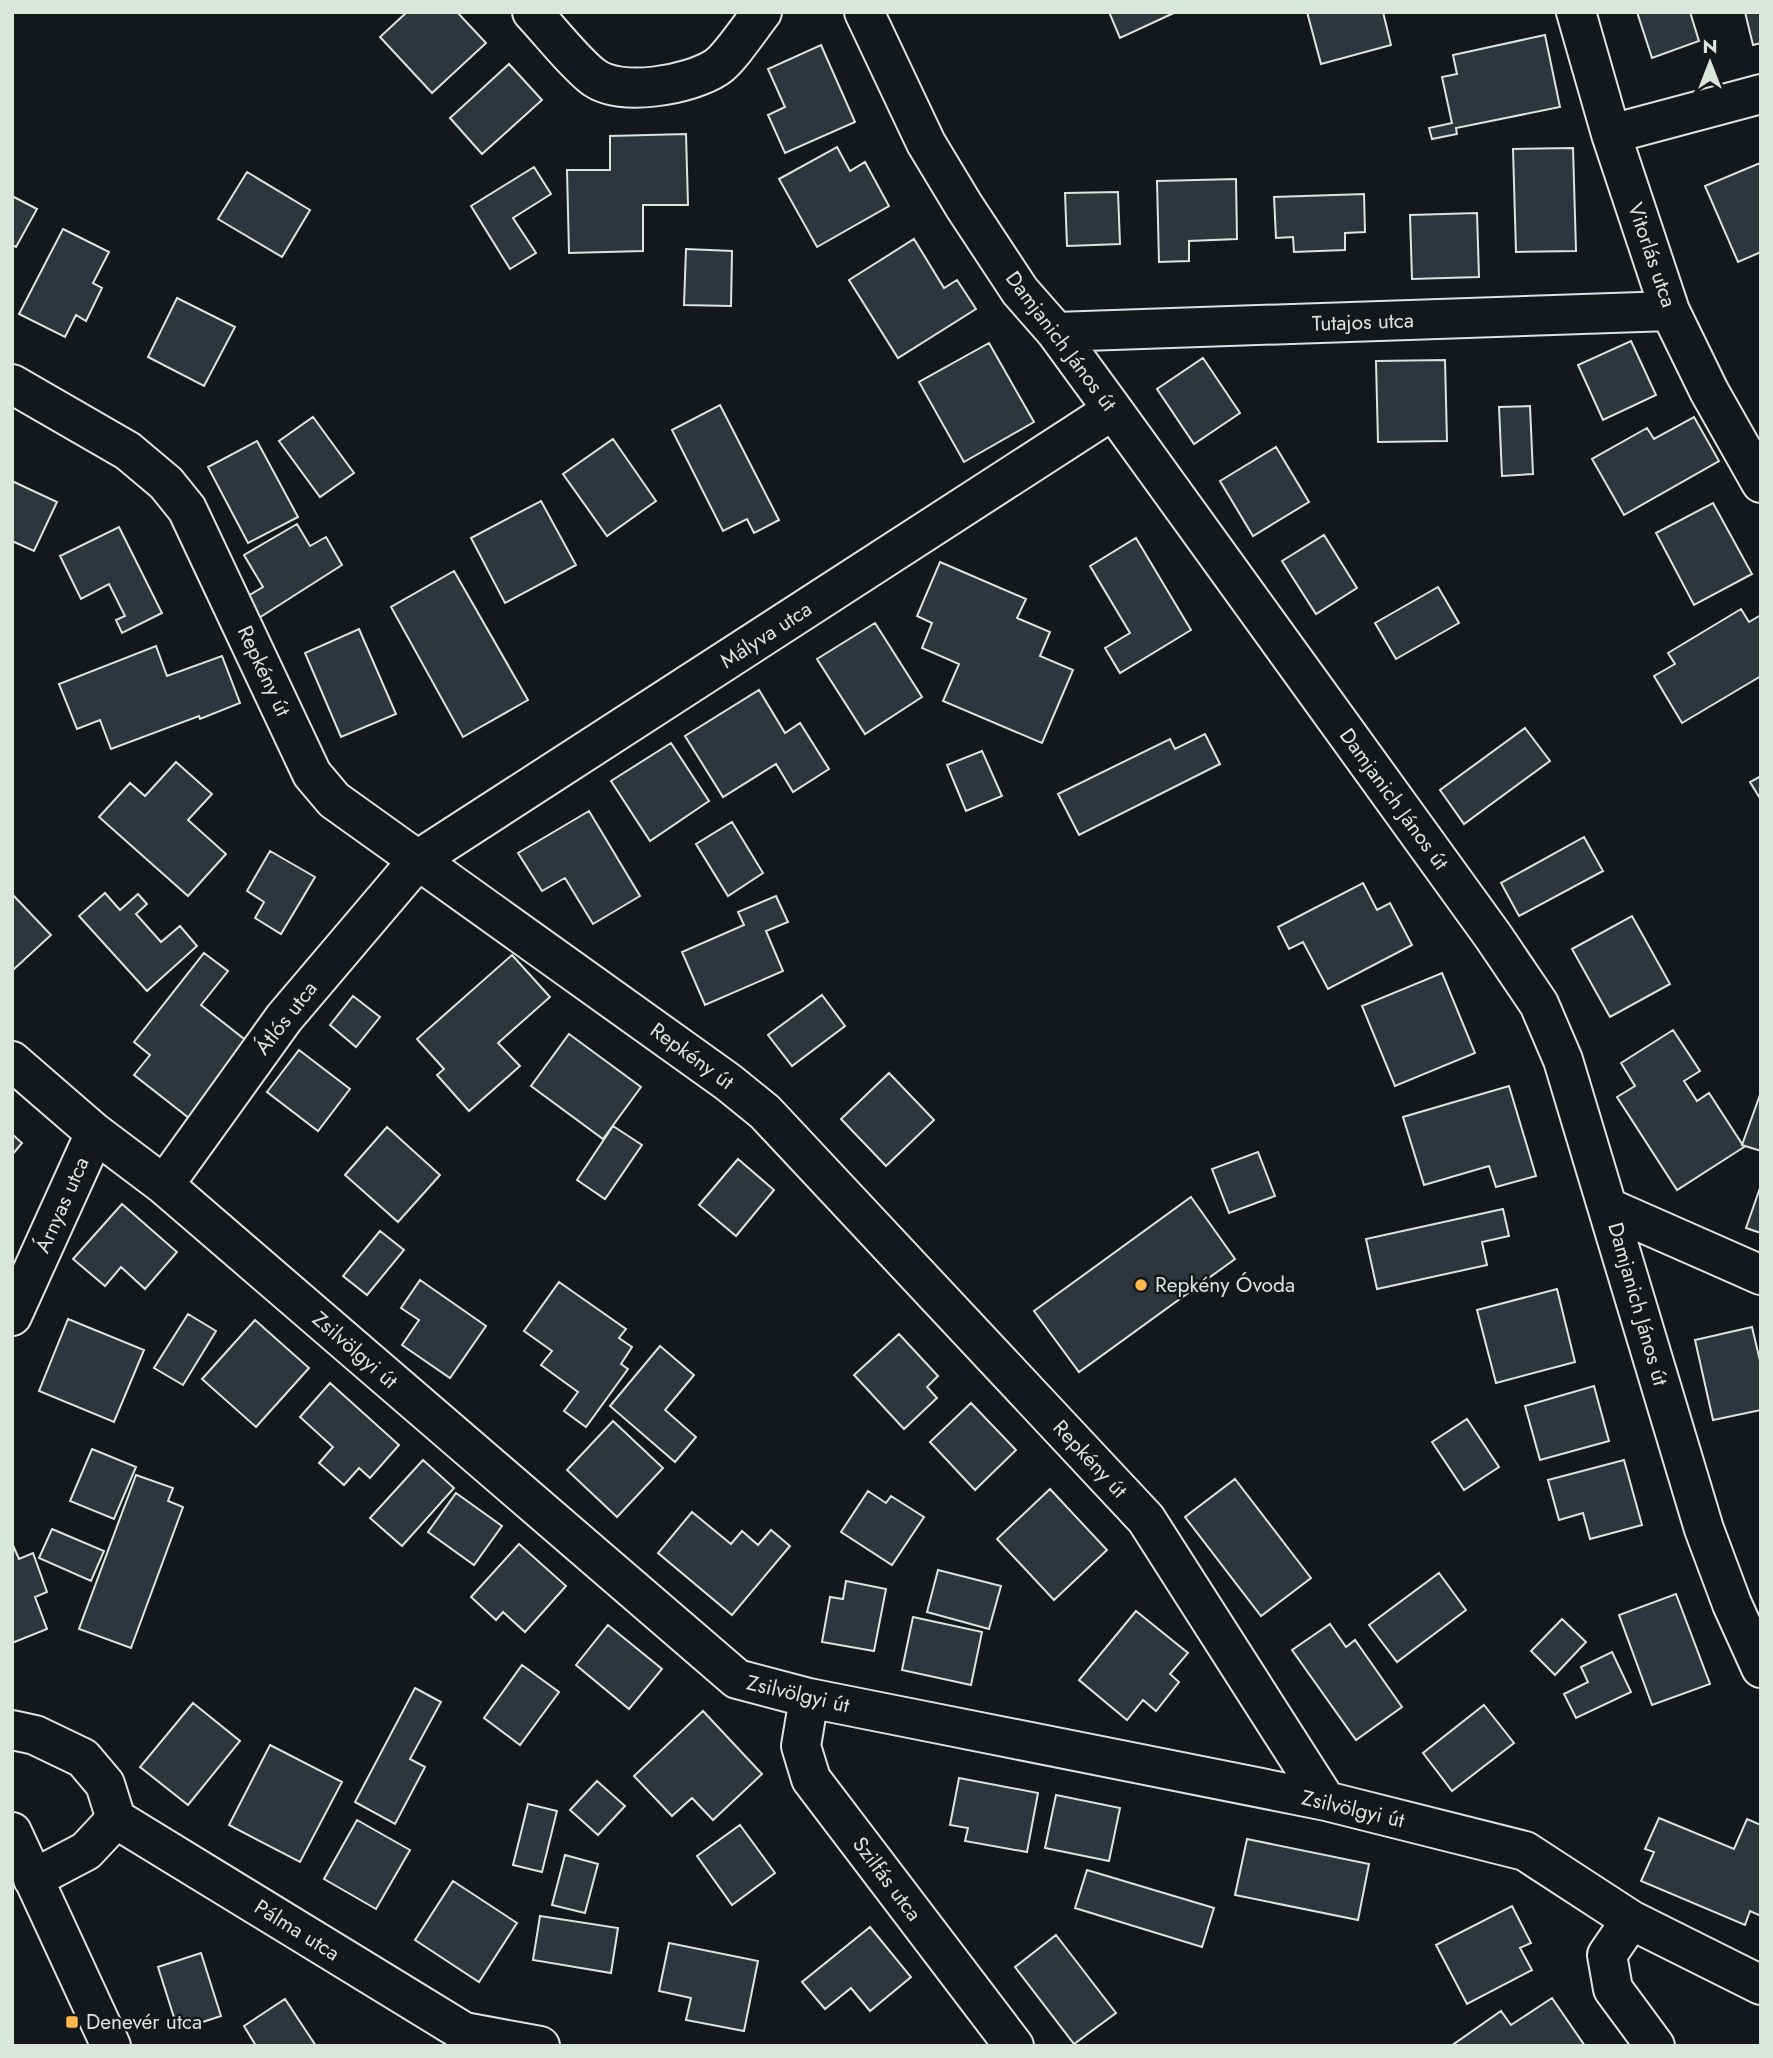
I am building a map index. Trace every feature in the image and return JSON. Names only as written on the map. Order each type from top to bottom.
[{"type":"street","points":[[533,12],[593,77],[621,87],[691,80],[719,66],[762,12]]},
{"type":"street","name":"Damjanich János út","points":[[864,12],[926,143],[1020,291],[1056,332],[1113,410],[1493,936],[1539,1004],[1563,1060],[1704,1529],[1731,1604],[1761,1668]]},
{"type":"street","name":"Vitorlás utca","points":[[1576,12],[1611,135],[1670,311],[1709,391],[1761,483]]},
{"type":"street","points":[[1611,135],[1756,104]]},
{"type":"street","name":"Tutajos utca","points":[[1056,332],[1670,311]]},
{"type":"street","name":"Repkény út","points":[[12,384],[128,451],[166,482],[187,509],[312,774],[334,800],[729,1082],[765,1112],[1146,1519],[1326,1801]]},
{"type":"street","name":"Mályva utca","points":[[419,859],[1113,410]]},
{"type":"street","name":"Átlós utca","points":[[164,1185],[284,1018],[419,859]]},
{"type":"street","name":"Zsilvölgyi út","points":[[12,1060],[95,1133],[164,1185],[737,1679],[808,1698],[1326,1801],[1525,1851],[1631,1920],[1761,1985]]},
{"type":"street","name":"Árnyas utca","points":[[12,1316],[95,1133]]},
{"type":"street","points":[[1609,1208],[1761,1275]]},
{"type":"street","name":"Szilfás utca","points":[[808,1698],[801,1746],[811,1779],[1014,2046]]},
{"type":"street","points":[[12,1730],[35,1735],[83,1758],[105,1784],[116,1819],[86,1851],[33,1879]]},
{"type":"street","name":"Pálma utca","points":[[116,1819],[469,2039]]},
{"type":"street","points":[[12,1832],[111,2046]]},
{"type":"street","points":[[1631,1920],[1607,1955],[1613,1989],[1655,2046]]},
{"type":"street","points":[[469,2039],[540,2046]]},
{"type":"building","points":[[407,12],[457,12],[486,43],[432,93],[380,37]]},
{"type":"building","points":[[1109,12],[1176,12],[1120,38]]},
{"type":"building","points":[[1307,12],[1383,12],[1391,45],[1321,64]]},
{"type":"building","points":[[1637,12],[1690,12],[1699,41],[1652,58]]},
{"type":"building","points":[[1745,12],[1761,12],[1761,43],[1753,45]]},
{"type":"building","points":[[1545,35],[1560,107],[1456,128],[1457,134],[1432,139],[1429,128],[1452,123],[1442,77],[1457,74],[1453,55]]},
{"type":"building","points":[[821,45],[855,122],[785,153],[768,115],[785,107],[768,69]]},
{"type":"building","points":[[509,64],[542,100],[482,154],[450,118]]},
{"type":"building","points":[[686,134],[688,205],[643,205],[643,251],[569,253],[567,170],[610,170],[610,136]]},
{"type":"building","points":[[837,147],[850,171],[865,162],[889,206],[817,247],[779,179]]},
{"type":"building","points":[[1573,148],[1576,251],[1516,252],[1513,149]]},
{"type":"building","points":[[1760,163],[1761,252],[1738,262],[1705,186]]},
{"type":"building","points":[[534,167],[551,194],[513,218],[536,253],[510,269],[471,206]]},
{"type":"building","points":[[247,172],[310,210],[282,257],[218,219]]},
{"type":"building","points":[[1236,179],[1237,239],[1189,241],[1189,261],[1159,262],[1157,181]]},
{"type":"building","points":[[1118,192],[1120,244],[1067,246],[1065,193]]},
{"type":"building","points":[[1364,194],[1365,232],[1345,233],[1345,250],[1294,252],[1293,237],[1276,238],[1274,197]]},
{"type":"building","points":[[12,196],[37,209],[16,247],[12,245]]},
{"type":"building","points":[[1477,213],[1479,277],[1412,279],[1410,215]]},
{"type":"building","points":[[63,229],[109,252],[93,283],[102,288],[86,321],[76,315],[65,337],[19,314]]},
{"type":"building","points":[[914,239],[944,288],[957,280],[976,309],[898,358],[849,280]]},
{"type":"building","points":[[686,249],[732,251],[731,306],[684,305]]},
{"type":"building","points":[[177,298],[235,327],[204,386],[148,357]]},
{"type":"building","points":[[1631,341],[1656,395],[1603,420],[1578,365]]},
{"type":"building","points":[[989,343],[1034,422],[964,462],[919,382]]},
{"type":"building","points":[[1203,358],[1240,413],[1194,444],[1157,389]]},
{"type":"building","points":[[1445,360],[1447,441],[1378,442],[1376,361]]},
{"type":"building","points":[[720,405],[779,520],[754,533],[747,519],[723,531],[672,430]]},
{"type":"building","points":[[1530,406],[1533,474],[1502,476],[1499,407]]},
{"type":"building","points":[[313,417],[354,473],[320,497],[279,441]]},
{"type":"building","points":[[1694,417],[1719,461],[1624,515],[1592,459],[1647,428],[1654,439]]},
{"type":"building","points":[[613,439],[656,501],[607,536],[563,474]]},
{"type":"building","points":[[257,441],[298,517],[248,543],[208,467]]},
{"type":"building","points":[[1276,447],[1309,502],[1253,536],[1220,481]]},
{"type":"building","points":[[12,481],[57,502],[34,551],[12,541]]},
{"type":"building","points":[[541,501],[576,565],[505,603],[471,538]]},
{"type":"building","points":[[1713,503],[1752,574],[1694,605],[1656,533]]},
{"type":"building","points":[[297,524],[310,546],[326,537],[342,565],[251,623],[238,602],[263,587],[244,555]]},
{"type":"building","points":[[119,527],[162,613],[122,633],[116,620],[125,616],[109,584],[81,599],[60,556]]},
{"type":"building","points":[[1324,535],[1357,588],[1316,614],[1282,561]]},
{"type":"building","points":[[1136,538],[1191,630],[1120,673],[1105,648],[1130,633],[1090,566]]},
{"type":"building","points":[[940,562],[1026,599],[1017,618],[1050,632],[1040,656],[1073,670],[1042,743],[943,701],[959,664],[922,648],[932,623],[917,616]]},
{"type":"building","points":[[454,571],[528,700],[463,737],[391,607]]},
{"type":"building","points":[[1438,587],[1459,623],[1396,659],[1375,623]]},
{"type":"building","points":[[1741,609],[1749,622],[1761,615],[1761,676],[1682,723],[1654,676],[1675,664],[1668,653]]},
{"type":"building","points":[[875,623],[922,697],[865,734],[817,659]]},
{"type":"building","points":[[359,629],[396,714],[341,737],[305,653]]},
{"type":"building","points":[[156,646],[167,676],[222,656],[240,703],[111,749],[100,720],[77,729],[59,684]]},
{"type":"building","points":[[759,690],[785,733],[800,723],[829,769],[793,792],[776,764],[723,797],[685,736]]},
{"type":"building","points":[[1525,728],[1550,761],[1464,824],[1440,790]]},
{"type":"building","points":[[1205,734],[1220,764],[1079,835],[1058,794],[1170,739],[1175,749]]},
{"type":"building","points":[[671,743],[709,801],[650,841],[611,781]]},
{"type":"building","points":[[982,751],[1002,796],[966,811],[947,765]]},
{"type":"building","points":[[176,762],[212,794],[188,820],[226,854],[188,896],[99,817],[130,783],[145,796]]},
{"type":"building","points":[[1761,776],[1761,800],[1750,782]]},
{"type":"building","points":[[589,811],[640,896],[593,924],[565,878],[542,891],[518,853]]},
{"type":"building","points":[[732,822],[763,873],[728,896],[696,844]]},
{"type":"building","points":[[1584,837],[1603,871],[1519,916],[1501,883]]},
{"type":"building","points":[[270,851],[315,877],[281,934],[255,918],[264,902],[247,891]]},
{"type":"building","points":[[1363,883],[1377,910],[1390,903],[1412,945],[1328,989],[1303,942],[1289,949],[1278,927]]},
{"type":"building","points":[[105,893],[120,910],[138,894],[147,904],[136,914],[161,942],[180,926],[197,946],[147,991],[79,916]]},
{"type":"building","points":[[12,894],[51,935],[12,971]]},
{"type":"building","points":[[776,896],[788,922],[766,931],[783,971],[705,1005],[682,952],[744,925],[738,912]]},
{"type":"building","points":[[1632,916],[1670,984],[1610,1017],[1572,949]]},
{"type":"building","points":[[204,953],[228,971],[201,1005],[248,1042],[189,1118],[134,1075],[150,1055],[134,1042]]},
{"type":"building","points":[[512,955],[550,997],[498,1043],[520,1066],[469,1111],[437,1075],[444,1069],[417,1039]]},
{"type":"building","points":[[1442,973],[1475,1053],[1395,1086],[1362,1006]]},
{"type":"building","points":[[822,995],[845,1026],[792,1066],[768,1035]]},
{"type":"building","points":[[353,996],[380,1017],[356,1047],[330,1025]]},
{"type":"building","points":[[1673,1030],[1700,1071],[1684,1081],[1697,1101],[1709,1093],[1744,1147],[1677,1190],[1617,1097],[1635,1086],[1621,1063]]},
{"type":"building","points":[[569,1034],[641,1087],[603,1139],[531,1086]]},
{"type":"building","points":[[299,1050],[350,1089],[318,1131],[267,1092]]},
{"type":"building","points":[[889,1073],[934,1120],[886,1166],[841,1119]]},
{"type":"building","points":[[1509,1086],[1536,1176],[1496,1187],[1489,1166],[1424,1185],[1403,1117]]},
{"type":"building","points":[[1761,1092],[1761,1151],[1742,1145]]},
{"type":"building","points":[[613,1126],[642,1145],[605,1199],[577,1180]]},
{"type":"building","points":[[387,1127],[440,1175],[398,1222],[345,1175]]},
{"type":"building","points":[[12,1134],[22,1143],[12,1155]]},
{"type":"building","points":[[1258,1152],[1275,1196],[1229,1213],[1212,1169]]},
{"type":"building","points":[[738,1159],[774,1190],[736,1236],[699,1205]]},
{"type":"building","points":[[1761,1185],[1761,1233],[1746,1228]]},
{"type":"building","points":[[1191,1197],[1235,1259],[1079,1372],[1034,1311]]},
{"type":"building","points":[[122,1204],[177,1252],[145,1289],[121,1267],[105,1286],[73,1259]]},
{"type":"building","points":[[1503,1209],[1509,1236],[1482,1242],[1487,1265],[1377,1289],[1366,1239]]},
{"type":"building","points":[[380,1231],[404,1250],[367,1295],[343,1276]]},
{"type":"building","points":[[420,1280],[486,1326],[450,1378],[402,1345],[419,1320],[401,1308]]},
{"type":"building","points":[[559,1282],[626,1329],[619,1338],[632,1347],[621,1364],[628,1369],[586,1427],[564,1411],[578,1392],[541,1365],[552,1351],[524,1331]]},
{"type":"building","points":[[1557,1289],[1575,1362],[1496,1383],[1477,1310]]},
{"type":"building","points":[[188,1314],[216,1331],[183,1385],[154,1368]]},
{"type":"building","points":[[68,1319],[144,1350],[114,1422],[39,1391]]},
{"type":"building","points":[[255,1320],[309,1368],[256,1427],[202,1379]]},
{"type":"building","points":[[1752,1327],[1761,1365],[1761,1410],[1713,1420],[1695,1340]]},
{"type":"building","points":[[899,1334],[938,1376],[927,1387],[937,1398],[904,1429],[854,1375]]},
{"type":"building","points":[[660,1346],[694,1375],[665,1410],[696,1437],[675,1462],[610,1406]]},
{"type":"building","points":[[330,1383],[399,1445],[370,1478],[359,1468],[344,1485],[319,1463],[333,1447],[300,1417]]},
{"type":"building","points":[[1594,1386],[1609,1441],[1540,1460],[1525,1406]]},
{"type":"building","points":[[971,1403],[1016,1450],[975,1490],[930,1442]]},
{"type":"building","points":[[1467,1419],[1499,1467],[1464,1490],[1432,1442]]},
{"type":"building","points":[[613,1421],[663,1468],[617,1517],[567,1470]]},
{"type":"building","points":[[92,1449],[136,1467],[114,1519],[70,1501]]},
{"type":"building","points":[[423,1460],[454,1488],[402,1546],[370,1518]]},
{"type":"building","points":[[1624,1460],[1642,1525],[1590,1539],[1583,1513],[1559,1520],[1548,1480]]},
{"type":"building","points":[[136,1475],[173,1488],[168,1501],[183,1507],[131,1648],[79,1629]]},
{"type":"building","points":[[1235,1479],[1311,1578],[1261,1616],[1185,1517]]},
{"type":"building","points":[[1050,1489],[1107,1550],[1054,1600],[997,1539]]},
{"type":"building","points":[[868,1491],[886,1503],[891,1496],[924,1517],[892,1565],[841,1532]]},
{"type":"building","points":[[456,1493],[502,1526],[474,1565],[428,1532]]},
{"type":"building","points":[[692,1512],[731,1544],[742,1531],[758,1545],[771,1530],[790,1546],[732,1615],[658,1553]]},
{"type":"building","points":[[52,1529],[104,1551],[91,1581],[39,1558]]},
{"type":"building","points":[[12,1543],[19,1559],[33,1553],[47,1592],[35,1597],[47,1629],[12,1643]]},
{"type":"building","points":[[519,1544],[566,1586],[525,1632],[503,1612],[496,1620],[471,1597]]},
{"type":"building","points":[[938,1570],[1001,1586],[989,1629],[927,1612]]},
{"type":"building","points":[[1439,1573],[1466,1610],[1397,1662],[1369,1625]]},
{"type":"building","points":[[846,1581],[886,1589],[874,1651],[822,1642],[830,1597],[843,1599]]},
{"type":"building","points":[[1676,1594],[1710,1684],[1652,1705],[1619,1615]]},
{"type":"building","points":[[1136,1611],[1188,1653],[1170,1674],[1179,1682],[1156,1711],[1143,1700],[1127,1720],[1079,1680]]},
{"type":"building","points":[[913,1617],[982,1632],[971,1685],[902,1670]]},
{"type":"building","points":[[1562,1619],[1586,1642],[1555,1675],[1531,1651]]},
{"type":"building","points":[[1330,1624],[1346,1647],[1355,1640],[1402,1707],[1356,1740],[1292,1650]]},
{"type":"building","points":[[608,1625],[662,1669],[629,1709],[576,1665]]},
{"type":"building","points":[[1612,1652],[1631,1692],[1576,1718],[1564,1694],[1588,1682],[1581,1667]]},
{"type":"building","points":[[522,1665],[559,1692],[520,1745],[484,1718]]},
{"type":"building","points":[[415,1688],[441,1702],[410,1759],[425,1767],[395,1824],[355,1802]]},
{"type":"building","points":[[193,1703],[240,1741],[188,1805],[140,1767]]},
{"type":"building","points":[[1484,1705],[1514,1743],[1452,1791],[1423,1753]]},
{"type":"building","points":[[703,1711],[762,1774],[713,1820],[692,1798],[672,1816],[634,1776]]},
{"type":"building","points":[[270,1745],[342,1782],[300,1862],[229,1825]]},
{"type":"building","points":[[959,1778],[1038,1793],[1027,1852],[965,1841],[968,1828],[950,1825]]},
{"type":"building","points":[[597,1781],[625,1806],[598,1835],[570,1810]]},
{"type":"building","points":[[1056,1795],[1120,1808],[1109,1861],[1045,1848]]},
{"type":"building","points":[[528,1804],[557,1811],[542,1872],[513,1865]]},
{"type":"building","points":[[1659,1818],[1734,1849],[1747,1819],[1761,1825],[1761,1916],[1750,1911],[1745,1925],[1641,1881],[1654,1852],[1645,1849]]},
{"type":"building","points":[[357,1820],[410,1850],[376,1909],[324,1879]]},
{"type":"building","points":[[740,1825],[775,1873],[732,1905],[697,1856]]},
{"type":"building","points":[[1247,1839],[1369,1864],[1358,1920],[1235,1895]]},
{"type":"building","points":[[565,1855],[598,1864],[585,1913],[552,1905]]},
{"type":"building","points":[[1087,1870],[1214,1908],[1202,1947],[1075,1908]]},
{"type":"building","points":[[453,1881],[517,1923],[479,1982],[415,1940]]},
{"type":"building","points":[[1512,1906],[1531,1943],[1520,1948],[1532,1970],[1467,2004],[1436,1945]]},
{"type":"building","points":[[540,1916],[618,1928],[611,1973],[533,1960]]},
{"type":"building","points":[[870,1927],[911,1977],[870,2011],[851,1988],[825,2009],[802,1982]]},
{"type":"building","points":[[1056,1935],[1116,2013],[1074,2044],[1015,1967]]},
{"type":"building","points":[[669,1943],[758,1961],[744,2031],[686,2020],[691,1998],[659,1991]]},
{"type":"building","points":[[201,1953],[221,2016],[178,2030],[158,1967]]},
{"type":"building","points":[[1552,1998],[1585,2046],[1451,2046],[1501,2011],[1511,2025]]},
{"type":"building","points":[[285,1999],[316,2046],[256,2046],[244,2026]]},
{"type":"place","name":"Repkény Óvoda","points":[[1141,1285]]},
{"type":"place","name":"Denevér utca","points":[[72,2022]]}]
